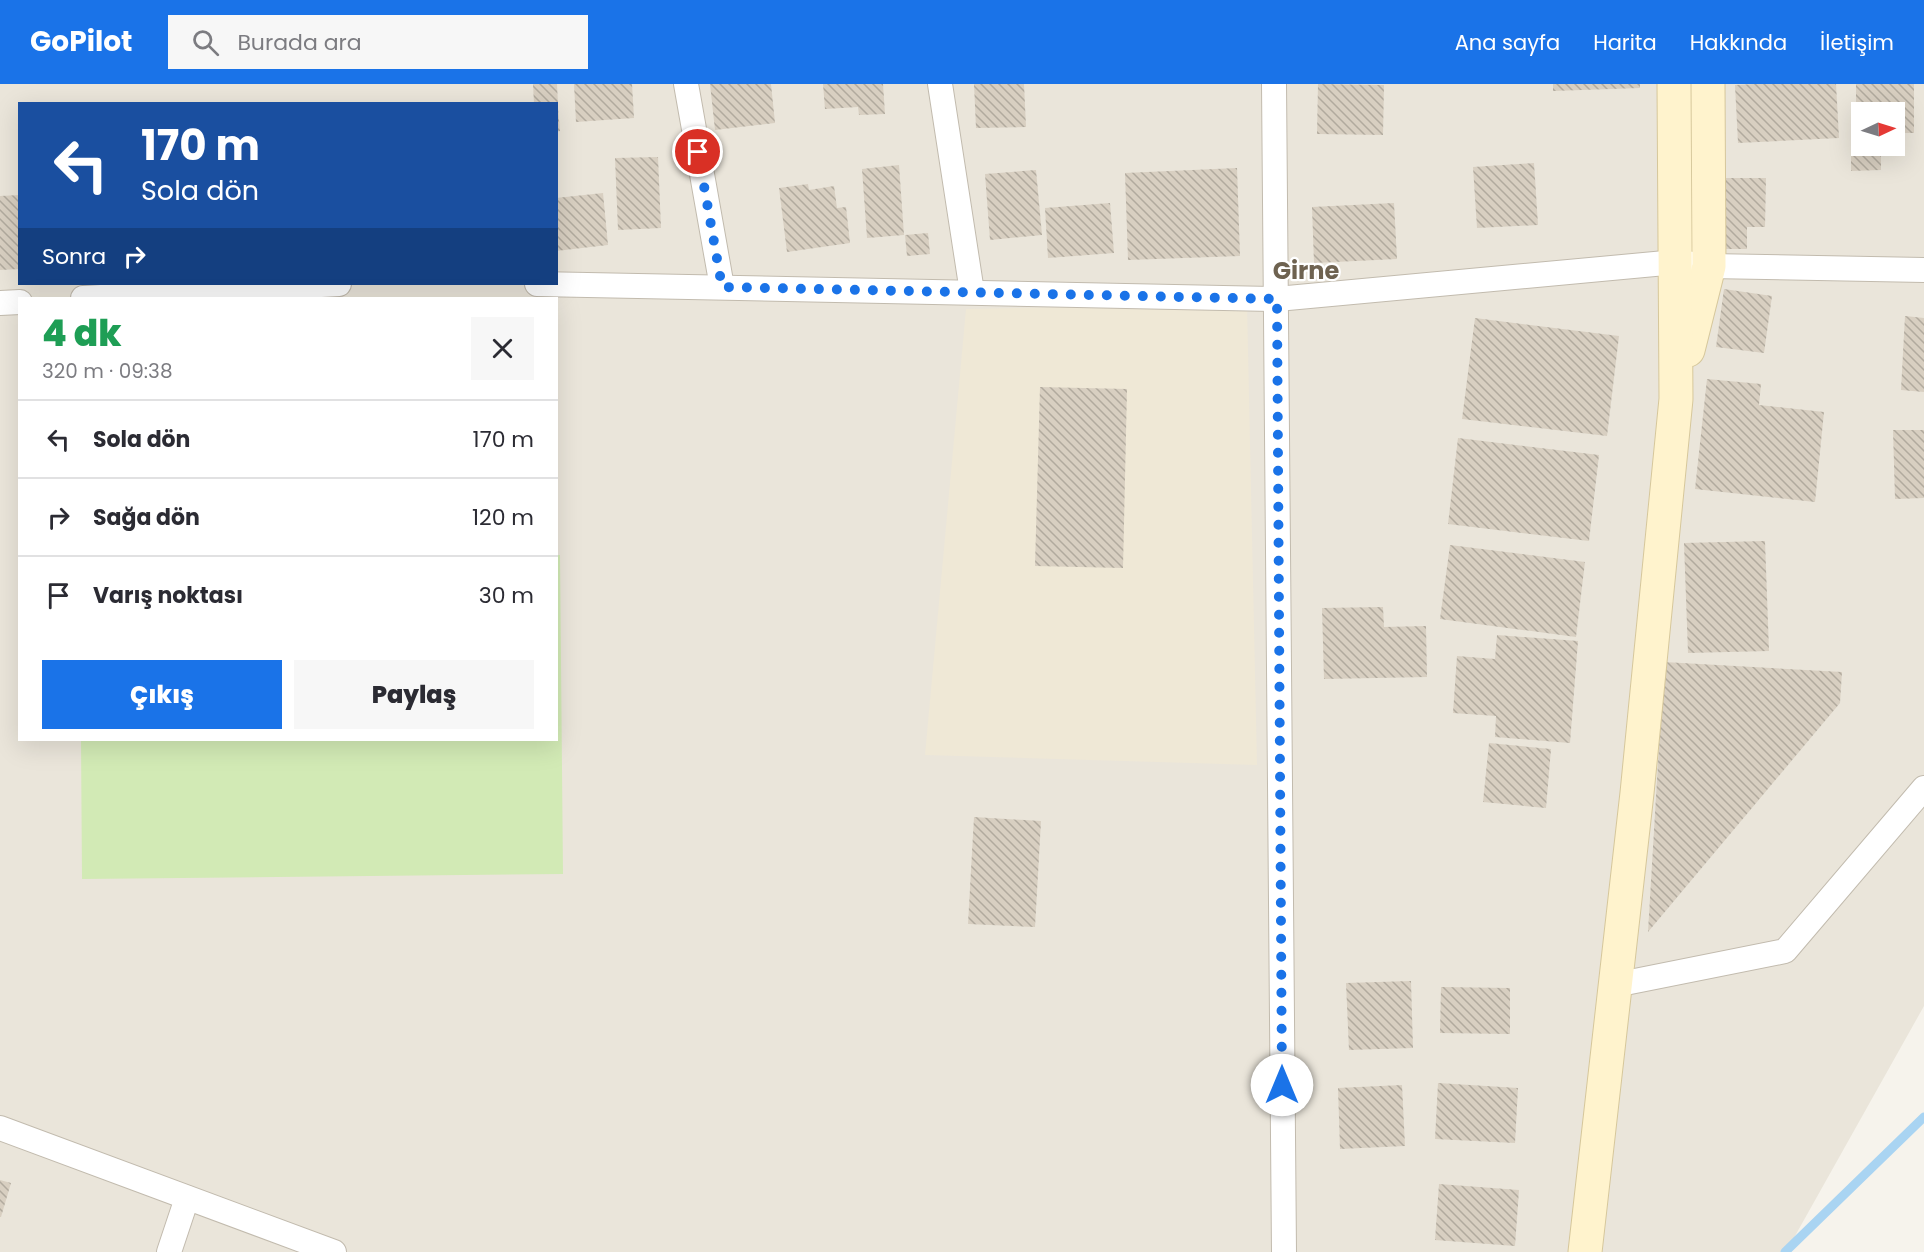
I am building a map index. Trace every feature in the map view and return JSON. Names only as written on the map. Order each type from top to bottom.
[{"type":"street","points":[[686,84],[722,287]]},
{"type":"street","points":[[940,84],[972,292]]},
{"type":"street","points":[[1274,84],[1284,1252]]},
{"type":"street","points":[[1585,1252],[1638,782],[1676,399],[1674,84]]},
{"type":"street","points":[[1676,399],[1709,266],[1708,84]]},
{"type":"street","points":[[558,284],[1277,299],[1676,262],[1709,266],[1924,270]]},
{"type":"street","points":[[101,297],[321,285]]},
{"type":"street","points":[[0,303],[18,302]]},
{"type":"street","points":[[1615,985],[1785,951],[1924,788]]},
{"type":"street","points":[[0,1128],[334,1252]]},
{"type":"street","points":[[169,1252],[188,1198]]},
{"type":"shaded area","points":[[0,84],[1924,84],[1924,1006],[1786,1252],[0,1252]]},
{"type":"shaded area","points":[[1247,304],[1257,765],[925,755],[966,309]]},
{"type":"green space","points":[[558,555],[560,555],[563,874],[82,879],[81,741],[558,741]]},
{"type":"building","points":[[533,84],[557,84],[558,102],[534,102]]},
{"type":"building","points":[[574,84],[632,84],[634,118],[576,122]]},
{"type":"building","points":[[710,84],[771,84],[775,123],[715,130]]},
{"type":"building","points":[[823,84],[883,84],[885,114],[859,115],[858,107],[825,109]]},
{"type":"building","points":[[974,84],[1024,84],[1026,127],[976,128]]},
{"type":"building","points":[[1318,84],[1384,85],[1383,135],[1317,134]]},
{"type":"building","points":[[1553,84],[1640,84],[1640,88],[1553,91]]},
{"type":"building","points":[[1836,84],[1839,138],[1738,143],[1735,85]]},
{"type":"building","points":[[1856,84],[1914,84],[1914,133],[1905,133],[1905,102],[1856,102]]},
{"type":"building","points":[[558,108],[560,131],[558,132]]},
{"type":"building","points":[[1851,156],[1881,156],[1881,170],[1851,171]]},
{"type":"building","points":[[658,157],[661,228],[618,230],[615,158]]},
{"type":"building","points":[[1534,163],[1538,225],[1477,228],[1473,167]]},
{"type":"building","points":[[899,165],[904,235],[867,238],[862,169]]},
{"type":"building","points":[[1237,168],[1240,256],[1128,260],[1125,173]]},
{"type":"building","points":[[1036,170],[1042,235],[990,240],[985,174]]},
{"type":"building","points":[[1718,178],[1766,178],[1765,227],[1747,227],[1747,249],[1717,249]]},
{"type":"building","points":[[808,184],[809,190],[834,186],[837,208],[846,207],[850,243],[787,252],[779,188]]},
{"type":"building","points":[[603,193],[608,245],[558,251],[558,198]]},
{"type":"building","points":[[18,195],[18,269],[0,270],[0,196]]},
{"type":"building","points":[[1110,203],[1114,253],[1048,258],[1045,208]]},
{"type":"building","points":[[1394,203],[1397,259],[1314,263],[1312,207]]},
{"type":"building","points":[[928,233],[930,254],[907,256],[905,235]]},
{"type":"building","points":[[1724,289],[1772,296],[1764,353],[1716,347]]},
{"type":"building","points":[[1905,316],[1924,318],[1924,392],[1901,390]]},
{"type":"building","points":[[1475,318],[1619,336],[1607,436],[1462,419]]},
{"type":"building","points":[[1707,379],[1761,384],[1759,405],[1824,412],[1815,502],[1695,489]]},
{"type":"building","points":[[1040,387],[1127,389],[1123,568],[1035,566]]},
{"type":"building","points":[[1893,430],[1924,430],[1924,498],[1895,499]]},
{"type":"building","points":[[1458,438],[1599,455],[1589,541],[1448,524]]},
{"type":"building","points":[[1765,541],[1769,651],[1688,653],[1684,543]]},
{"type":"building","points":[[1450,545],[1585,562],[1576,637],[1440,619]]},
{"type":"building","points":[[1383,607],[1384,627],[1426,626],[1427,677],[1324,679],[1322,608]]},
{"type":"building","points":[[1497,635],[1578,641],[1570,743],[1495,737],[1496,716],[1453,713],[1457,656],[1495,659]]},
{"type":"building","points":[[1664,662],[1842,672],[1840,703],[1648,932]]},
{"type":"building","points":[[1489,743],[1551,749],[1546,808],[1483,802]]},
{"type":"building","points":[[974,817],[1041,821],[1035,927],[968,924]]},
{"type":"building","points":[[1411,981],[1413,1048],[1349,1050],[1346,983]]},
{"type":"building","points":[[1441,987],[1510,988],[1510,1034],[1440,1033]]},
{"type":"building","points":[[1438,1083],[1518,1088],[1515,1143],[1435,1139]]},
{"type":"building","points":[[1402,1085],[1405,1146],[1340,1149],[1338,1088]]},
{"type":"building","points":[[0,1180],[11,1183],[1,1217],[0,1217]]},
{"type":"building","points":[[1439,1184],[1519,1190],[1515,1246],[1435,1240]]},
{"type":"waterway","points":[[1785,1252],[1924,1117]]},
{"type":"district","name":"Girne","points":[[1306,271]]},
{"type":"route","points":[[698,152],[722,287],[1277,299],[1282,1085]]}]
